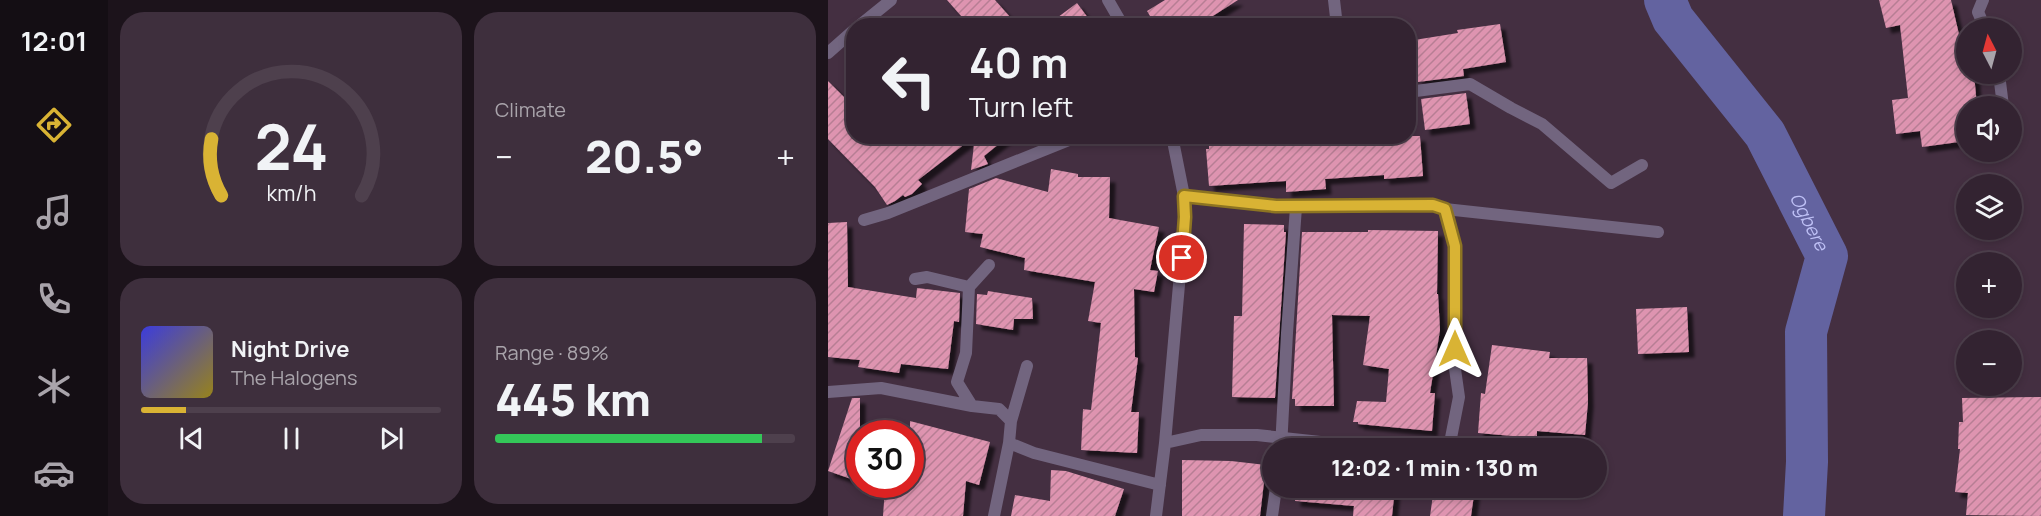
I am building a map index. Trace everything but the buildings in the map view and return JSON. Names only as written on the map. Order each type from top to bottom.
[{"type":"street","points":[[869,18],[891,0]]},
{"type":"street","points":[[1108,0],[1118,18]]},
{"type":"street","points":[[1334,0],[1336,18]]},
{"type":"street","points":[[1980,18],[1977,12],[1983,0]]},
{"type":"street","points":[[828,53],[846,37]]},
{"type":"street","points":[[1416,91],[1470,84],[1542,124],[1611,183],[1642,165]]},
{"type":"street","points":[[864,220],[888,213],[1059,144]]},
{"type":"street","points":[[1156,516],[1165,443],[1185,217],[1184,196],[1174,144]]},
{"type":"street","points":[[1184,196],[1296,207],[1433,205],[1445,209],[1658,232]]},
{"type":"street","points":[[1282,438],[1296,207]]},
{"type":"street","points":[[1445,209],[1455,246],[1455,369],[1460,397],[1451,438]]},
{"type":"street","points":[[972,406],[957,382],[966,353],[969,287],[989,265]]},
{"type":"street","points":[[915,279],[927,277],[969,287]]},
{"type":"street","points":[[994,516],[1009,443],[1011,421],[1027,366]]},
{"type":"street","points":[[828,392],[881,388],[999,409],[1011,421]]},
{"type":"street","points":[[1165,443],[1200,435],[1257,435],[1266,438]]},
{"type":"street","points":[[1009,443],[1034,453],[1160,485]]},
{"type":"street","points":[[1272,516],[1275,498]]},
{"type":"waterway","name":"Ogbere","points":[[1665,0],[1673,19],[1765,134],[1827,256],[1806,332],[1807,462],[1804,516]]},
{"type":"route","points":[[1182,258],[1184,196],[1296,207],[1433,205],[1445,209],[1455,246],[1455,349]]}]
